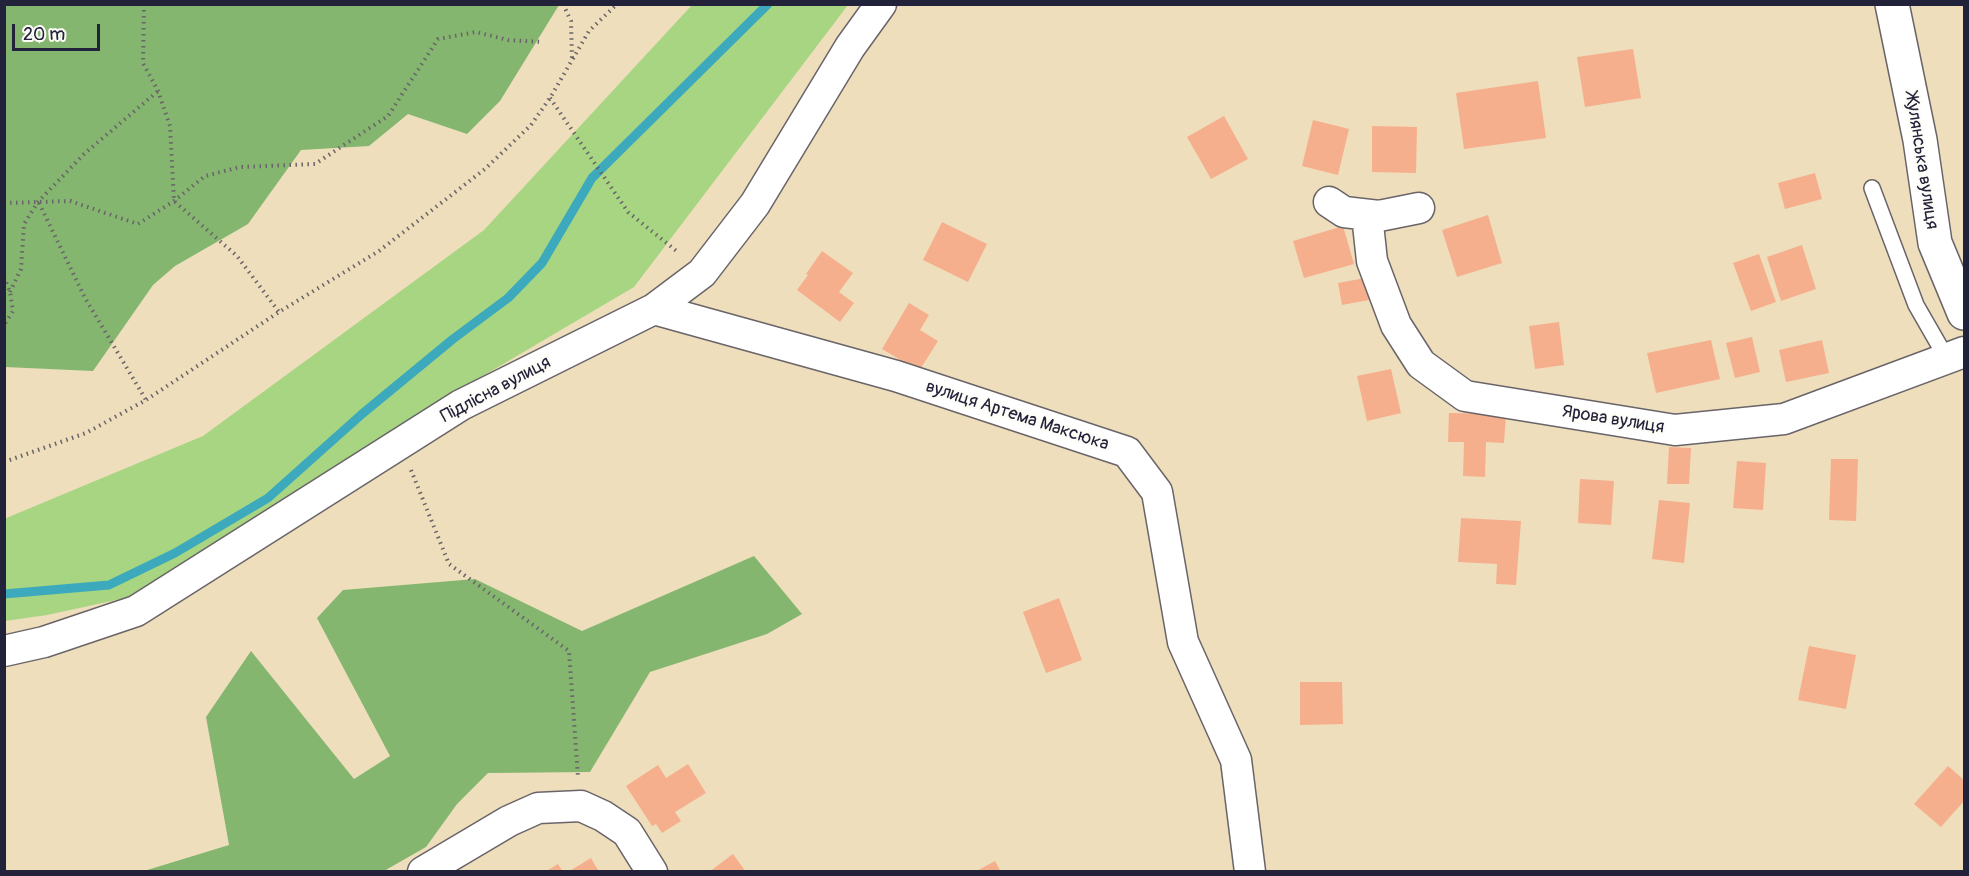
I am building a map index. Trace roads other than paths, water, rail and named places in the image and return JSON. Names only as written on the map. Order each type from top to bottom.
[{"type":"street","name":"Підлісна вулиця","points":[[4,651],[44,642],[136,611],[461,405],[654,309],[702,273],[755,204],[850,47],[881,4]]},
{"type":"street","name":"Жулянська вулиця","points":[[1892,4],[1920,140],[1935,243],[1965,313]]},
{"type":"street","points":[[1329,202],[1344,212],[1380,216],[1419,208]]},
{"type":"street","name":"Ярова вулиця","points":[[1366,215],[1372,261],[1396,326],[1420,364],[1465,396],[1674,430],[1784,419],[1956,356]]},
{"type":"street","name":"вулиця Артема Максюка","points":[[654,309],[896,376],[1126,452],[1156,492],[1183,642],[1236,760],[1251,872]]},
{"type":"street","points":[[423,872],[509,821],[538,808],[580,806],[603,816],[627,832],[652,872]]},
{"type":"lane","points":[[1872,188],[1916,305],[1956,356]]},
{"type":"waterway","points":[[4,594],[109,585],[175,553],[268,498],[362,414],[453,339],[508,298],[542,263],[592,178],[768,4]]}]
